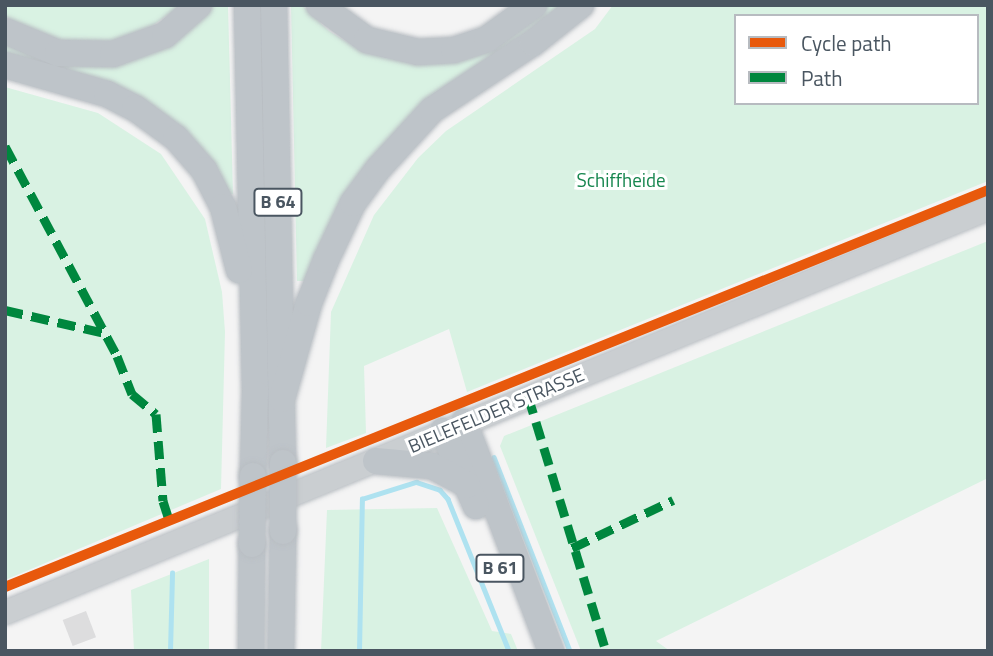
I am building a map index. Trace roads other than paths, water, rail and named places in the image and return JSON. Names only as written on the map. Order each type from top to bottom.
[{"type":"highway","points":[[5,31],[58,53],[113,54],[165,35],[200,5]]},
{"type":"highway","name":"B 64","points":[[247,5],[255,394],[251,651]]},
{"type":"highway","name":"B 64","points":[[274,5],[283,463],[281,651]]},
{"type":"highway","points":[[318,5],[367,40],[427,52],[487,39],[534,5]]},
{"type":"highway","points":[[282,399],[326,260],[353,203],[378,169],[432,110],[533,43],[581,5]]},
{"type":"highway","points":[[5,65],[96,91],[135,108],[176,138],[204,170],[236,242],[255,394]]},
{"type":"highway","points":[[453,426],[467,485]]},
{"type":"highway","points":[[453,426],[551,651]]},
{"type":"highway","points":[[376,461],[432,466],[467,485]]},
{"type":"highway","name":"B 61","points":[[467,485],[533,651]]},
{"type":"highway","points":[[282,582],[289,651]]},
{"type":"main road","name":"BIELEFELDER STRASSE","points":[[5,612],[988,208]]},
{"type":"waterway","points":[[494,457],[570,651]]},
{"type":"waterway","points":[[359,651],[362,499],[416,482],[440,490],[448,499],[509,651]]},
{"type":"waterway","points":[[170,651],[172,573]]},
{"type":"park label","name":"Schiffheide","points":[[621,180]]}]
